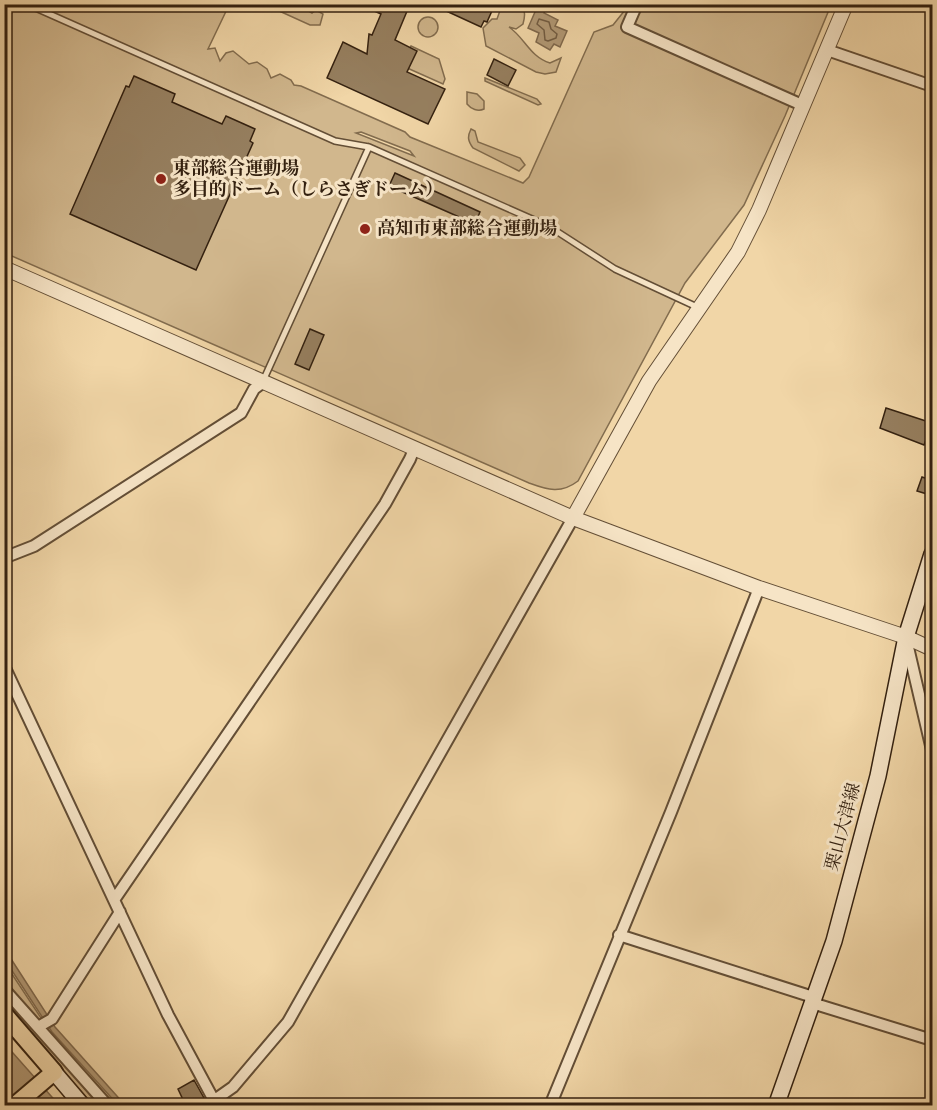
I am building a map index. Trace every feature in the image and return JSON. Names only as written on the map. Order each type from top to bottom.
[{"type":"main road","name":"栗山大津線","points":[[776,1106],[834,941],[878,776],[906,637],[933,554]]},
{"type":"main road","points":[[4,1014],[50,1075],[83,1106]]},
{"type":"main road","points":[[14,1106],[50,1075]]},
{"type":"street","points":[[637,4],[627,27],[802,105]]},
{"type":"street","points":[[4,666],[212,1104],[233,1087],[288,1022],[649,381],[738,252],[759,210],[846,4]]},
{"type":"street","points":[[826,50],[933,86]]},
{"type":"street","points":[[6,273],[256,388],[414,449],[573,518],[759,588],[906,637],[933,649]]},
{"type":"street","points":[[6,557],[34,546],[241,413],[256,388]]},
{"type":"street","points":[[114,900],[386,504],[414,449]]},
{"type":"street","points":[[550,1106],[671,812],[759,588]]},
{"type":"street","points":[[906,637],[933,750]]},
{"type":"street","points":[[38,1027],[52,1019],[120,912]]},
{"type":"street","points":[[619,935],[933,1040]]},
{"type":"street","points":[[4,989],[108,1106]]},
{"type":"lane","points":[[4,20],[13,4]]},
{"type":"lane","points":[[18,4],[49,14],[335,141],[369,147],[550,227],[615,270],[699,308]]},
{"type":"lane","points":[[256,388],[369,147]]},
{"type":"shaded area","name":"高知市東部総合運動場","points":[[5,5],[229,5],[208,49],[215,48],[220,61],[226,53],[233,51],[249,64],[257,62],[267,69],[271,78],[280,74],[291,80],[294,85],[301,86],[405,132],[410,137],[523,183],[529,177],[594,32],[613,25],[629,5],[831,5],[785,116],[744,205],[685,283],[578,481],[566,488],[554,490],[529,483],[5,253]],"holes":[[[361,132],[410,151],[414,156],[356,133]]]},
{"type":"shaded area","points":[[266,5],[298,5],[312,13],[316,10],[323,14],[320,25],[310,25]]},
{"type":"shaded area","points":[[502,5],[522,7],[523,24],[516,29],[509,27],[532,52],[543,60],[550,63],[561,58],[556,72],[545,74],[536,72],[486,46],[483,28],[492,19],[497,19]]},
{"type":"shaded area","points":[[428,17],[435,20],[438,27],[435,34],[428,37],[421,34],[418,27],[421,20]]},
{"type":"shaded area","points":[[411,46],[439,59],[445,79],[443,84],[396,63],[406,56]]},
{"type":"shaded area","points":[[485,78],[537,99],[541,104],[538,105],[485,81]]},
{"type":"shaded area","points":[[467,92],[477,94],[484,101],[484,109],[473,109],[467,104]]},
{"type":"shaded area","points":[[471,129],[475,131],[478,142],[520,158],[525,165],[519,171],[473,148],[469,139]]},
{"type":"shaded area","points":[[4,962],[43,1021],[36,1020],[5,985]]},
{"type":"shaded area","points":[[4,994],[90,1095],[93,1094],[103,1105],[93,1105],[5,1002]]},
{"type":"water","points":[[538,5],[548,5],[544,13],[558,20],[555,26],[567,31],[560,47],[554,44],[550,50],[536,42],[539,33],[528,28]]},
{"type":"water","points":[[4,948],[55,1027],[125,1105],[118,1105],[52,1032],[5,960]]},
{"type":"water","points":[[5,1044],[59,1105],[5,1105]]},
{"type":"building","points":[[359,4],[410,4],[395,40],[417,51],[407,72],[445,89],[428,124],[327,78],[343,42],[367,54],[369,34],[372,35],[381,14]]},
{"type":"building","points":[[431,4],[495,4],[487,22],[484,21],[481,27]]},
{"type":"building","points":[[494,59],[516,70],[508,86],[487,75]]},
{"type":"building","name":"東部総合運動場 多目的ドーム（しらさぎドーム）","points":[[134,76],[175,94],[172,102],[222,124],[226,116],[255,129],[250,141],[253,143],[196,270],[70,214],[126,86],[129,87]]},
{"type":"building","points":[[395,173],[480,212],[475,224],[389,186]]},
{"type":"building","points":[[310,329],[324,335],[309,370],[295,364]]},
{"type":"building","points":[[886,408],[932,423],[924,445],[880,428]]},
{"type":"building","points":[[922,477],[931,480],[927,494],[917,491]]},
{"type":"building","points":[[194,1080],[204,1098],[193,1106],[186,1106],[178,1089]]},
{"type":"place","name":"東部総合運動場 多目的ドーム（しらさぎドーム）","points":[[161,179]]},
{"type":"place","name":"高知市東部総合運動場","points":[[365,229]]}]
